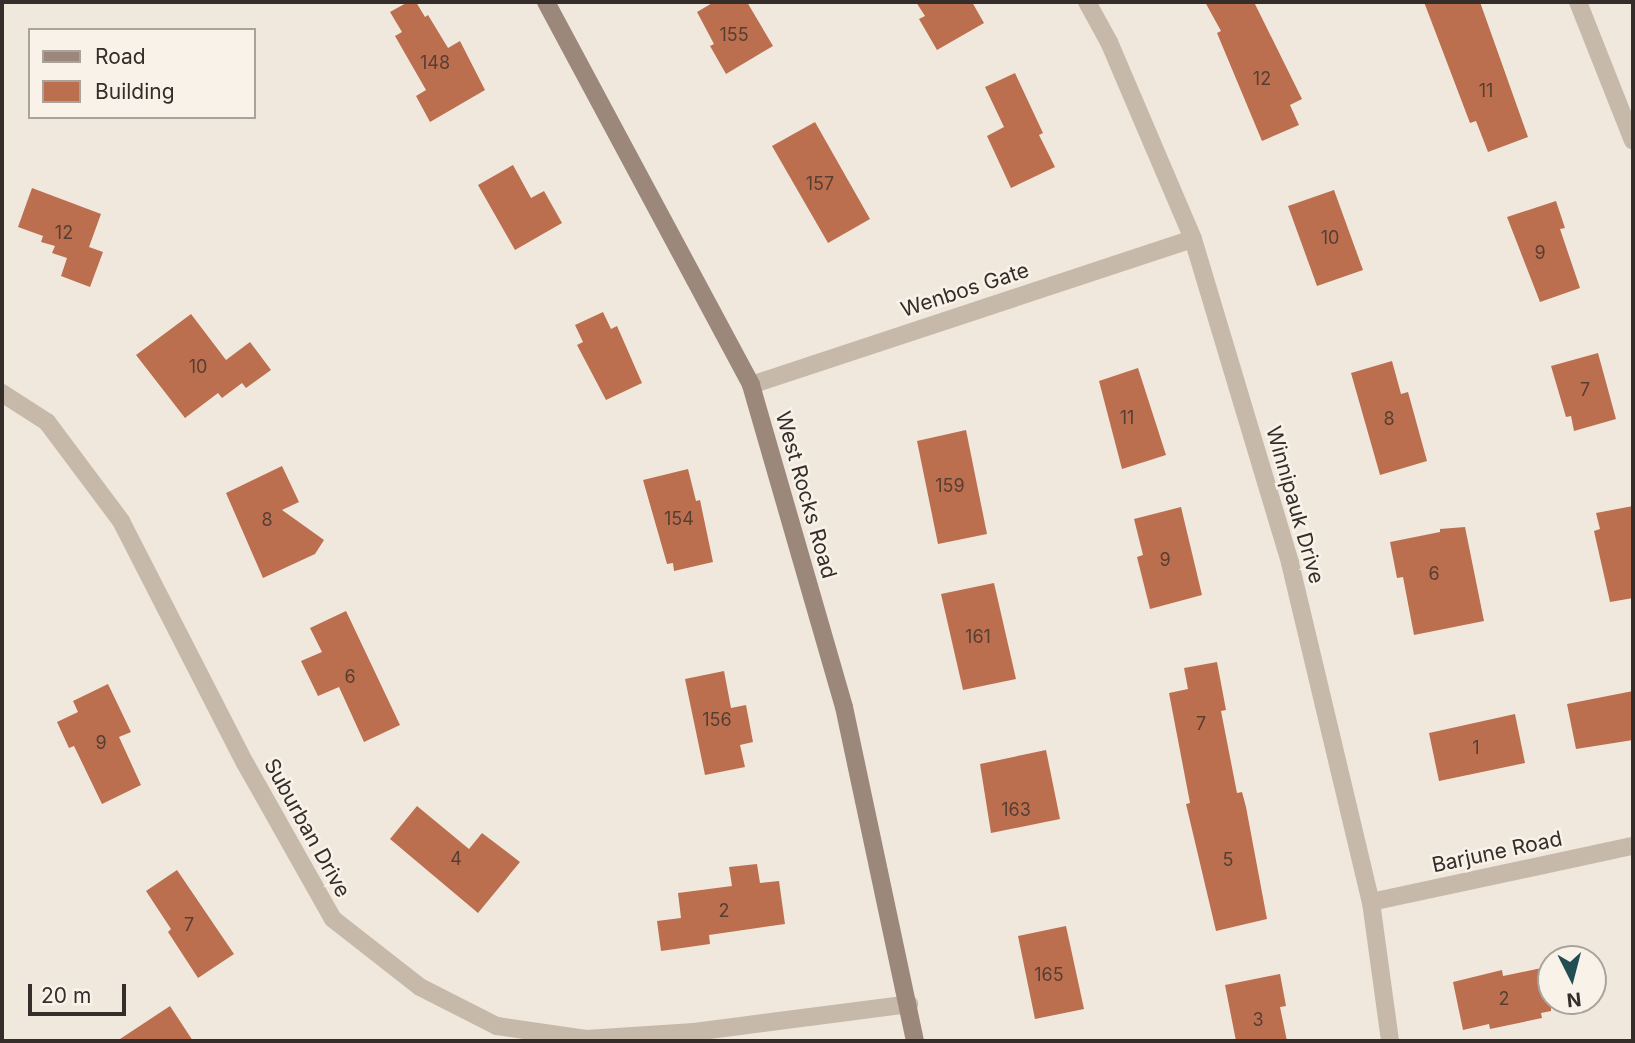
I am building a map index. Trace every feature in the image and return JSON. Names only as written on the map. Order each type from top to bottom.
[{"type":"main road","name":"West Rocks Road","points":[[546,2],[751,385],[844,707],[915,1041]]},
{"type":"street","name":"Winnipauk Drive","points":[[1087,2],[1109,42],[1193,239],[1290,563],[1371,902],[1390,1041]]},
{"type":"street","points":[[1578,2],[1633,141]]},
{"type":"street","name":"Wenbos Gate","points":[[751,385],[1193,239]]},
{"type":"street","name":"Suburban Drive","points":[[2,393],[47,422],[121,521],[245,763],[333,919],[420,987],[496,1026],[586,1039],[694,1032],[909,1004]]},
{"type":"street","name":"Barjune Road","points":[[1371,902],[1633,846]]},
{"type":"building","points":[[408,2],[416,2],[425,17],[428,15],[448,48],[460,41],[485,90],[430,122],[416,96],[426,90],[395,36],[402,32],[390,12]]},
{"type":"building","points":[[714,2],[747,2],[773,46],[726,74],[710,46],[714,44],[697,12]]},
{"type":"building","points":[[916,2],[972,2],[984,23],[937,50],[919,19],[925,16]]},
{"type":"building","points":[[1205,2],[1254,2],[1302,99],[1290,105],[1299,125],[1262,141],[1217,33],[1221,31]]},
{"type":"building","points":[[1424,2],[1480,2],[1528,137],[1488,152],[1476,121],[1470,123]]},
{"type":"building","points":[[1015,73],[1043,133],[1039,135],[1055,167],[1011,188],[987,136],[1004,127],[985,87]]},
{"type":"building","points":[[815,122],[870,219],[828,243],[772,146]]},
{"type":"building","points":[[513,165],[531,198],[544,191],[562,223],[515,250],[478,185]]},
{"type":"building","points":[[32,188],[101,214],[89,247],[103,252],[90,287],[61,276],[67,258],[52,253],[55,246],[41,242],[43,236],[18,227]]},
{"type":"building","points":[[1334,190],[1363,270],[1317,286],[1288,206]]},
{"type":"building","points":[[1556,201],[1565,228],[1560,229],[1580,288],[1540,302],[1507,217]]},
{"type":"building","points":[[603,312],[611,329],[617,326],[642,383],[606,400],[577,345],[583,342],[575,325]]},
{"type":"building","points":[[191,314],[226,360],[250,342],[271,370],[246,388],[242,383],[222,398],[218,393],[185,418],[136,355]]},
{"type":"building","points":[[1598,353],[1616,419],[1574,431],[1571,416],[1566,417],[1551,366]]},
{"type":"building","points":[[1392,361],[1401,394],[1408,392],[1427,461],[1380,475],[1351,373]]},
{"type":"building","points":[[1138,368],[1166,455],[1122,469],[1099,381]]},
{"type":"building","points":[[966,430],[987,534],[938,544],[917,441]]},
{"type":"building","points":[[282,466],[299,502],[282,510],[324,540],[315,554],[263,578],[226,493]]},
{"type":"building","points":[[688,469],[696,501],[700,500],[713,562],[674,571],[673,563],[667,564],[643,480]]},
{"type":"building","points":[[1633,506],[1633,598],[1610,602],[1594,531],[1600,529],[1596,513]]},
{"type":"building","points":[[1181,507],[1202,595],[1150,609],[1137,557],[1143,555],[1134,519]]},
{"type":"building","points":[[1465,527],[1484,621],[1414,635],[1403,577],[1397,578],[1390,542],[1440,532],[1440,529]]},
{"type":"building","points":[[994,583],[1016,679],[963,690],[941,594]]},
{"type":"building","points":[[346,611],[400,725],[364,742],[339,687],[318,696],[301,661],[322,652],[310,628]]},
{"type":"building","points":[[1217,662],[1226,710],[1221,711],[1237,793],[1242,792],[1246,807],[1267,919],[1216,931],[1186,804],[1190,803],[1169,693],[1188,689],[1184,668]]},
{"type":"building","points":[[724,671],[731,708],[746,705],[753,742],[740,745],[745,767],[705,775],[685,679]]},
{"type":"building","points":[[108,684],[131,732],[119,737],[141,785],[102,804],[74,746],[69,748],[57,722],[78,712],[73,701]]},
{"type":"building","points":[[1633,691],[1633,740],[1576,749],[1567,704]]},
{"type":"building","points":[[1515,714],[1525,763],[1439,781],[1429,733]]},
{"type":"building","points":[[1046,750],[1060,819],[991,833],[980,764]]},
{"type":"building","points":[[417,806],[469,849],[482,833],[520,862],[478,913],[390,839]]},
{"type":"building","points":[[757,864],[760,883],[779,881],[785,924],[709,935],[710,944],[661,951],[657,921],[681,918],[678,893],[732,886],[729,867]]},
{"type":"building","points":[[177,870],[234,954],[198,978],[168,932],[171,929],[146,891]]},
{"type":"building","points":[[1066,926],[1084,1009],[1035,1019],[1018,936]]},
{"type":"building","points":[[1537,969],[1537,1015],[1541,1015],[1542,1018],[1490,1029],[1489,1024],[1463,1030],[1453,982],[1502,970],[1503,976]]},
{"type":"building","points":[[1280,974],[1286,1006],[1280,1007],[1287,1041],[1236,1041],[1225,985]]},
{"type":"building","points":[[170,1006],[193,1041],[117,1041]]}]
